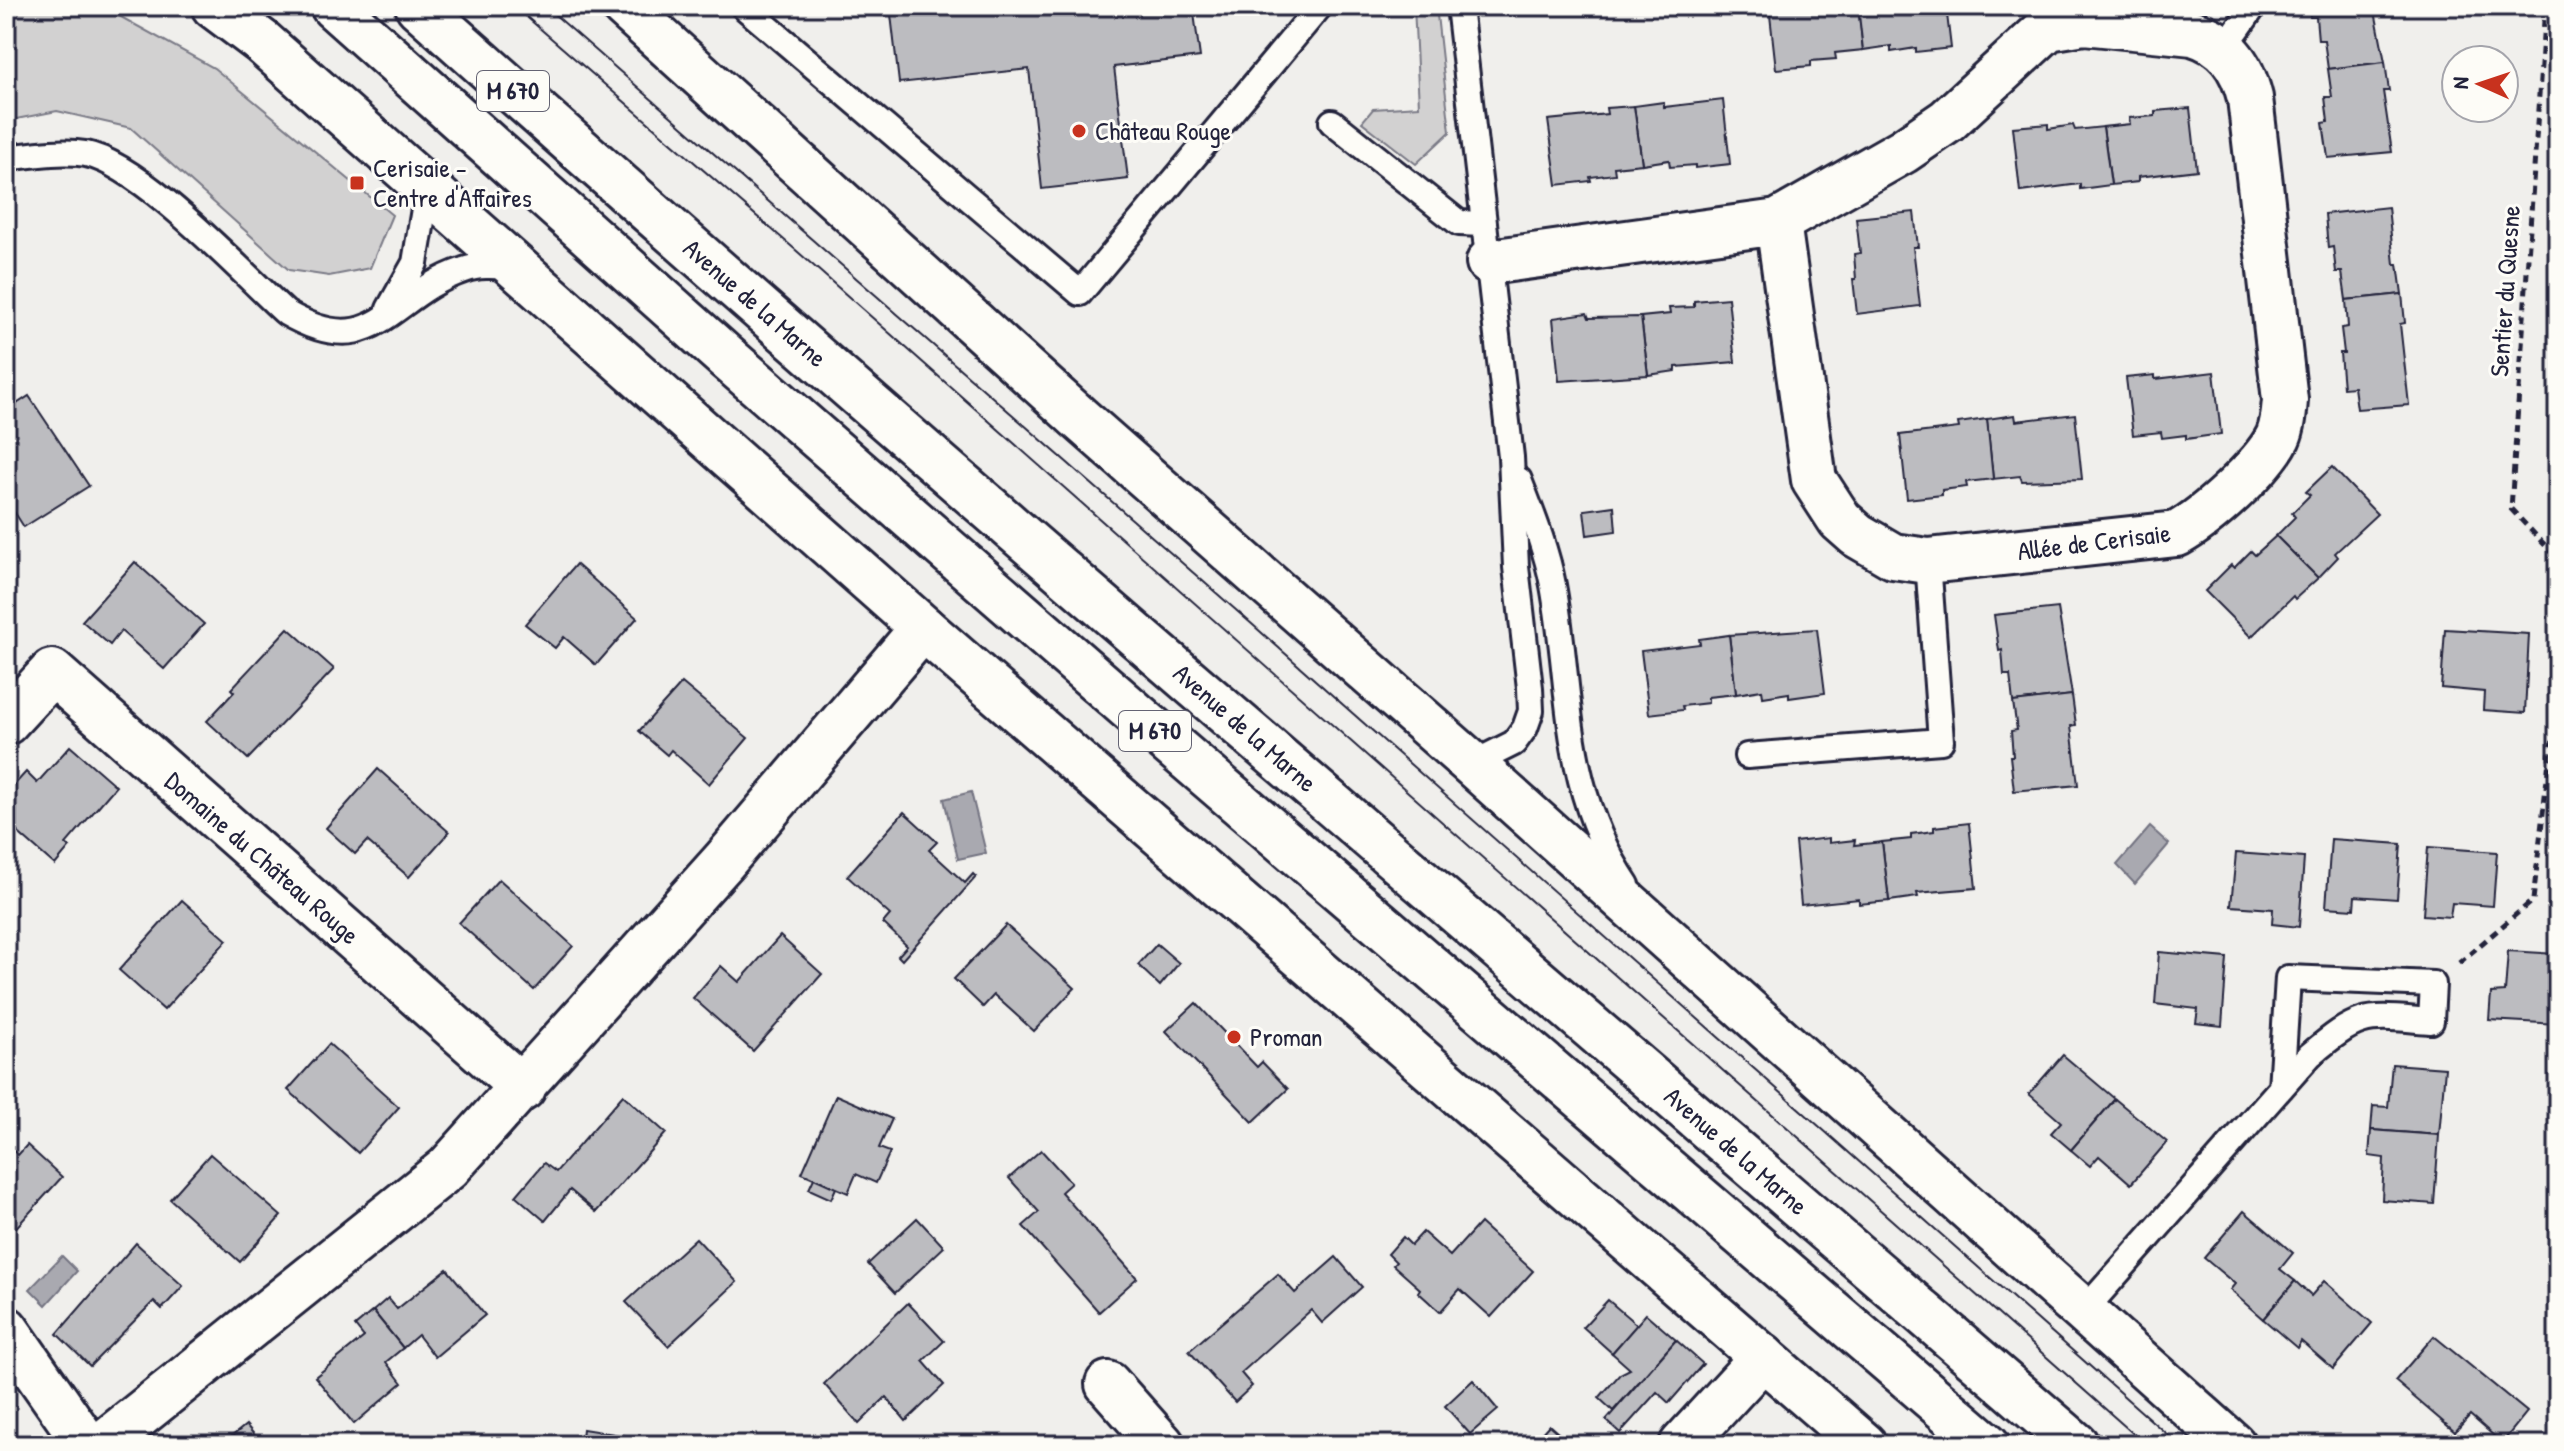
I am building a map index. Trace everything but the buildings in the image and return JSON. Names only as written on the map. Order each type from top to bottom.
[{"type":"street","points":[[214,6],[262,42],[923,628],[1864,1445]]},
{"type":"street","name":"M 670","points":[[333,6],[726,357],[1146,723],[1987,1445]]},
{"type":"street","name":"Avenue de la Marne","points":[[418,6],[1350,821],[2076,1445]]},
{"type":"street","points":[[624,6],[1079,418],[1472,764],[2233,1445]]},
{"type":"street","points":[[1486,243],[1778,222],[1903,151],[1947,121],[2048,28],[2084,22],[2193,33],[2209,38],[2224,48]]},
{"type":"street","name":"Allée de Cerisaie","points":[[1778,222],[1814,480],[1840,520],[1857,535],[1893,556],[1928,561],[2177,534],[2206,516],[2269,451],[2279,435],[2285,400],[2250,98],[2245,77],[2224,48]]},
{"type":"street","points":[[102,1445],[448,1168],[523,1088],[923,628]]},
{"type":"street","name":"Domaine du Château Rouge","points":[[6,722],[52,672],[523,1088]]},
{"type":"street","points":[[6,1329],[87,1445]]},
{"type":"street","points":[[1682,1445],[1763,1357]]},
{"type":"street","points":[[1108,1384],[1162,1445]]},
{"type":"lane","points":[[743,6],[1080,293],[1320,6]]},
{"type":"lane","points":[[1459,6],[1511,457],[1516,567],[1531,711],[1525,728],[1514,743],[1472,764]]},
{"type":"lane","points":[[2224,48],[2254,6]]},
{"type":"lane","points":[[1332,122],[1486,243]]},
{"type":"lane","points":[[6,158],[87,154],[142,181],[286,313],[308,326],[328,331],[348,333],[373,328],[432,284],[465,269],[513,267]]},
{"type":"lane","points":[[373,328],[393,304],[415,263],[427,191]]},
{"type":"lane","points":[[1511,457],[1539,533],[1553,585],[1584,800],[1602,845],[1657,930]]},
{"type":"lane","points":[[1747,756],[1941,741],[1928,561]]},
{"type":"lane","points":[[2082,1313],[2281,1088],[2310,1055],[2345,1026],[2374,1016],[2431,1021],[2433,984],[2288,978],[2281,1088]]},
{"type":"path","name":"Sentier du Quesne","points":[[2545,6],[2511,509],[2558,559]]},
{"type":"path","points":[[2433,984],[2533,900],[2551,744],[2558,738]]},
{"type":"shaded area","points":[[6,6],[96,6],[214,68],[392,215],[370,268],[329,276],[289,270],[131,128],[57,111],[6,121]]},
{"type":"shaded area","points":[[1414,6],[1436,6],[1450,132],[1416,164],[1362,122],[1373,109],[1419,106]]},
{"type":"shaded area","points":[[971,792],[986,853],[958,859],[944,799]]},
{"type":"shaded area","points":[[2150,827],[2169,844],[2135,884],[2117,865]]},
{"type":"shaded area","points":[[62,1256],[77,1271],[46,1305],[30,1289]]},
{"type":"tram line","points":[[514,6],[798,252],[2146,1445]]},
{"type":"tram line","points":[[545,6],[1253,625],[2179,1445]]},
{"type":"place","name":"Château Rouge","points":[[1079,131]]},
{"type":"place","name":"Cerisaie – Centre d'Affaires","points":[[357,183]]},
{"type":"place","name":"Proman","points":[[1234,1037]]}]
